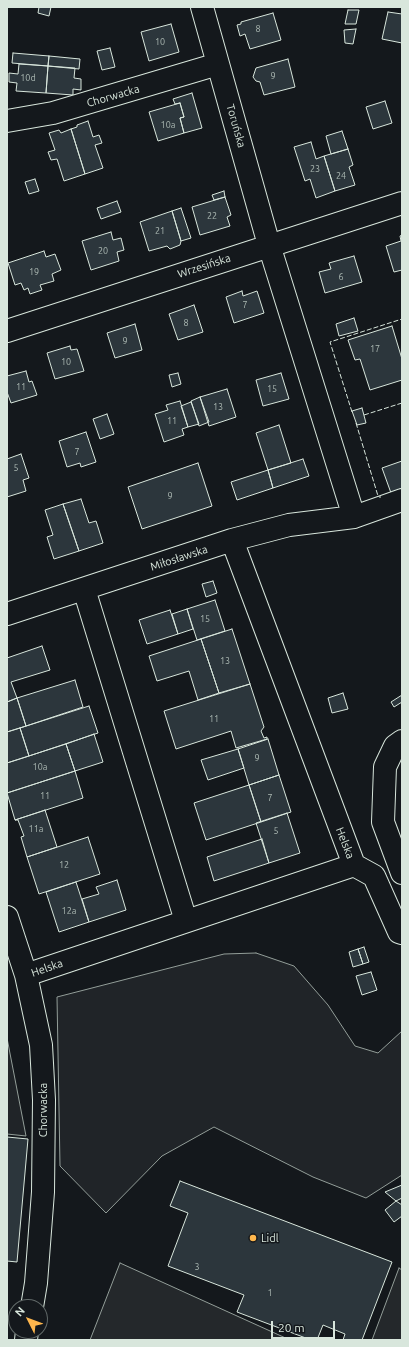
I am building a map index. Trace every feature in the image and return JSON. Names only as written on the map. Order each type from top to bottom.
[{"type":"street","name":"Toruńska","points":[[202,7],[269,245]]},
{"type":"street","name":"Chorwacka","points":[[7,121],[53,113],[218,64]]},
{"type":"street","name":"Wrzesińska","points":[[7,331],[402,203]]},
{"type":"street","points":[[269,245],[354,517]]},
{"type":"street","name":"Miłosławska","points":[[7,614],[84,590],[232,540],[289,525],[354,517],[402,500]]},
{"type":"street","name":"Helska","points":[[26,976],[186,921],[354,866],[232,540]]},
{"type":"street","points":[[84,590],[186,921]]},
{"type":"street","points":[[402,741],[395,746],[385,767],[383,822],[402,873]]},
{"type":"street","points":[[354,866],[374,876],[399,932],[402,933]]},
{"type":"street","name":"Chorwacka","points":[[7,917],[26,976],[42,1045],[44,1100],[43,1192],[36,1283],[33,1299]]},
{"type":"shaded area","points":[[256,953],[294,966],[328,1005],[355,1046],[378,1053],[402,1031],[402,1175],[366,1198],[313,1177],[214,1127],[162,1156],[106,1213],[60,1166],[57,997],[224,954]]},
{"type":"shaded area","points":[[7,1038],[26,1136],[7,1134]]},
{"type":"shaded area","points":[[120,1263],[290,1340],[90,1340]]},
{"type":"shaded area","points":[[399,1268],[402,1270],[402,1340],[372,1340]]},
{"type":"building","points":[[39,7],[51,7],[49,16],[38,13]]},
{"type":"building","points":[[348,10],[359,10],[356,24],[345,24]]},
{"type":"building","points":[[388,12],[402,14],[402,43],[382,39]]},
{"type":"building","points":[[273,13],[281,40],[250,49],[245,34],[240,36],[237,25],[241,24],[241,22]]},
{"type":"building","points":[[171,24],[179,52],[149,61],[141,32]]},
{"type":"building","points":[[356,29],[353,44],[345,43],[344,30]]},
{"type":"building","points":[[110,48],[115,67],[102,70],[97,51]]},
{"type":"building","points":[[13,53],[49,56],[48,66],[12,63]]},
{"type":"building","points":[[49,56],[80,59],[79,69],[48,66]]},
{"type":"building","points":[[288,59],[295,87],[264,95],[260,82],[256,81],[253,77],[256,68]]},
{"type":"building","points":[[19,64],[48,66],[46,93],[16,91],[17,83],[9,82],[9,73],[18,74]]},
{"type":"building","points":[[48,66],[75,68],[74,78],[81,79],[81,90],[73,89],[73,95],[46,93]]},
{"type":"building","points":[[192,93],[202,128],[184,133],[180,118],[184,117],[180,103],[175,104],[173,99]]},
{"type":"building","points":[[385,101],[392,123],[373,129],[366,107]]},
{"type":"building","points":[[180,103],[184,117],[180,118],[184,133],[158,141],[149,112]]},
{"type":"building","points":[[88,121],[93,137],[99,135],[102,143],[95,145],[103,168],[85,174],[71,129]]},
{"type":"building","points":[[71,129],[85,174],[64,181],[57,159],[51,160],[48,152],[55,150],[49,133],[59,130],[61,133]]},
{"type":"building","points":[[342,131],[348,149],[331,154],[326,136]]},
{"type":"building","points":[[311,142],[316,159],[324,156],[335,191],[316,198],[310,179],[305,181],[294,147]]},
{"type":"building","points":[[348,149],[353,165],[349,167],[355,185],[335,191],[324,156]]},
{"type":"building","points":[[35,179],[39,191],[29,194],[25,182]]},
{"type":"building","points":[[224,191],[225,197],[214,200],[212,195]]},
{"type":"building","points":[[225,197],[231,215],[227,217],[230,226],[200,235],[192,207]]},
{"type":"building","points":[[117,201],[121,212],[101,219],[97,208]]},
{"type":"building","points":[[181,208],[191,238],[181,241],[172,211]]},
{"type":"building","points":[[172,211],[181,241],[180,245],[170,249],[167,246],[149,251],[140,222]]},
{"type":"building","points":[[111,232],[113,240],[121,238],[124,250],[117,252],[119,261],[91,270],[82,241]]},
{"type":"building","points":[[402,235],[402,270],[394,272],[386,246],[401,241],[400,236]]},
{"type":"building","points":[[44,251],[46,257],[55,254],[61,270],[52,274],[54,281],[40,285],[42,290],[30,294],[28,288],[24,290],[21,283],[15,285],[8,263]]},
{"type":"building","points":[[354,256],[362,282],[325,293],[319,272],[331,269],[329,263]]},
{"type":"building","points":[[242,291],[243,296],[257,291],[264,313],[234,323],[226,297]]},
{"type":"building","points":[[194,305],[203,332],[178,340],[169,314]]},
{"type":"building","points":[[354,318],[358,331],[339,336],[336,324]]},
{"type":"building","points":[[135,324],[142,350],[115,358],[107,333]]},
{"type":"building","points":[[392,326],[402,359],[402,380],[370,390],[360,359],[355,360],[348,340]]},
{"type":"building","points":[[70,346],[71,350],[77,349],[84,371],[55,379],[47,353]]},
{"type":"building","points":[[26,371],[29,382],[32,381],[37,395],[11,403],[7,392],[7,376]]},
{"type":"building","points":[[178,373],[181,384],[172,387],[169,375]]},
{"type":"building","points":[[281,373],[289,399],[263,406],[256,380]]},
{"type":"building","points":[[227,389],[236,417],[209,426],[200,397]]},
{"type":"building","points":[[200,397],[209,422],[199,426],[191,401]]},
{"type":"building","points":[[180,401],[188,427],[182,429],[184,435],[164,442],[155,414],[168,410],[166,405]]},
{"type":"building","points":[[191,402],[199,424],[188,427],[181,406]]},
{"type":"building","points":[[362,408],[366,423],[357,425],[352,411]]},
{"type":"building","points":[[107,414],[114,434],[100,439],[93,419]]},
{"type":"building","points":[[279,425],[291,463],[268,470],[256,433]]},
{"type":"building","points":[[86,432],[96,462],[81,467],[80,463],[67,467],[59,441]]},
{"type":"building","points":[[21,454],[29,478],[23,480],[26,491],[7,497],[7,459]]},
{"type":"building","points":[[303,459],[309,476],[273,488],[268,470]]},
{"type":"building","points":[[402,461],[402,488],[391,493],[382,468]]},
{"type":"building","points":[[198,463],[212,506],[142,529],[128,487]]},
{"type":"building","points":[[268,470],[273,488],[237,500],[231,482]]},
{"type":"building","points":[[81,499],[89,523],[96,521],[103,543],[79,551],[63,504]]},
{"type":"building","points":[[63,504],[79,551],[54,559],[47,537],[53,535],[45,510]]},
{"type":"building","points":[[213,581],[217,593],[206,597],[202,584]]},
{"type":"building","points":[[215,600],[225,631],[197,640],[187,609]]},
{"type":"building","points":[[187,609],[193,629],[178,634],[172,614]]},
{"type":"building","points":[[170,610],[178,634],[147,644],[139,620]]},
{"type":"building","points":[[232,629],[250,684],[219,693],[201,639]]},
{"type":"building","points":[[201,639],[219,693],[198,700],[189,671],[157,681],[149,656]]},
{"type":"building","points":[[42,646],[50,670],[11,682],[17,698],[7,702],[7,658]]},
{"type":"building","points":[[75,680],[83,707],[26,726],[17,698]]},
{"type":"building","points":[[250,684],[264,727],[261,731],[264,738],[267,737],[267,739],[236,748],[231,731],[176,749],[164,711]]},
{"type":"building","points":[[343,693],[348,709],[332,713],[328,698]]},
{"type":"building","points":[[402,695],[402,702],[394,707],[391,702]]},
{"type":"building","points":[[17,698],[26,726],[7,732],[7,702]]},
{"type":"building","points":[[89,706],[98,733],[29,756],[20,728]]},
{"type":"building","points":[[20,728],[29,756],[7,763],[7,732]]},
{"type":"building","points":[[94,734],[103,762],[75,771],[66,744]]},
{"type":"building","points":[[268,739],[279,775],[249,785],[238,749]]},
{"type":"building","points":[[66,744],[75,771],[7,793],[7,763]]},
{"type":"building","points":[[238,749],[244,768],[208,780],[201,760]]},
{"type":"building","points":[[75,771],[83,798],[15,820],[7,793]]},
{"type":"building","points":[[279,775],[291,812],[261,822],[249,785]]},
{"type":"building","points":[[249,785],[261,822],[206,840],[194,803]]},
{"type":"building","points":[[45,810],[57,847],[27,857],[21,837],[24,836],[18,820],[15,820]]},
{"type":"building","points":[[287,813],[300,853],[269,863],[256,823]]},
{"type":"building","points":[[88,837],[100,874],[39,894],[27,857]]},
{"type":"building","points":[[262,839],[269,863],[214,881],[207,857]]},
{"type":"building","points":[[117,880],[126,910],[89,922],[82,899],[99,894],[96,887]]},
{"type":"building","points":[[76,882],[89,922],[59,932],[46,892]]},
{"type":"building","points":[[364,947],[369,962],[363,964],[358,949]]},
{"type":"building","points":[[358,949],[363,964],[353,967],[349,952]]},
{"type":"building","points":[[371,972],[377,990],[362,995],[356,976]]},
{"type":"building","points":[[7,1137],[28,1139],[17,1262],[7,1261]]},
{"type":"building","name":"Lidl","points":[[180,1181],[392,1262],[362,1340],[343,1340],[345,1334],[323,1325],[317,1340],[311,1340],[237,1312],[244,1295],[168,1266],[188,1213],[170,1206]]},
{"type":"building","points":[[402,1185],[402,1198],[396,1201],[385,1192]]},
{"type":"building","points":[[396,1201],[402,1205],[402,1216],[394,1222],[385,1210]]},
{"type":"fence","points":[[352,412],[330,342],[402,319]]},
{"type":"fence","points":[[364,415],[402,403]]},
{"type":"fence","points":[[356,423],[378,496],[381,497]]},
{"type":"place","name":"Lidl","points":[[253,1238]]}]
